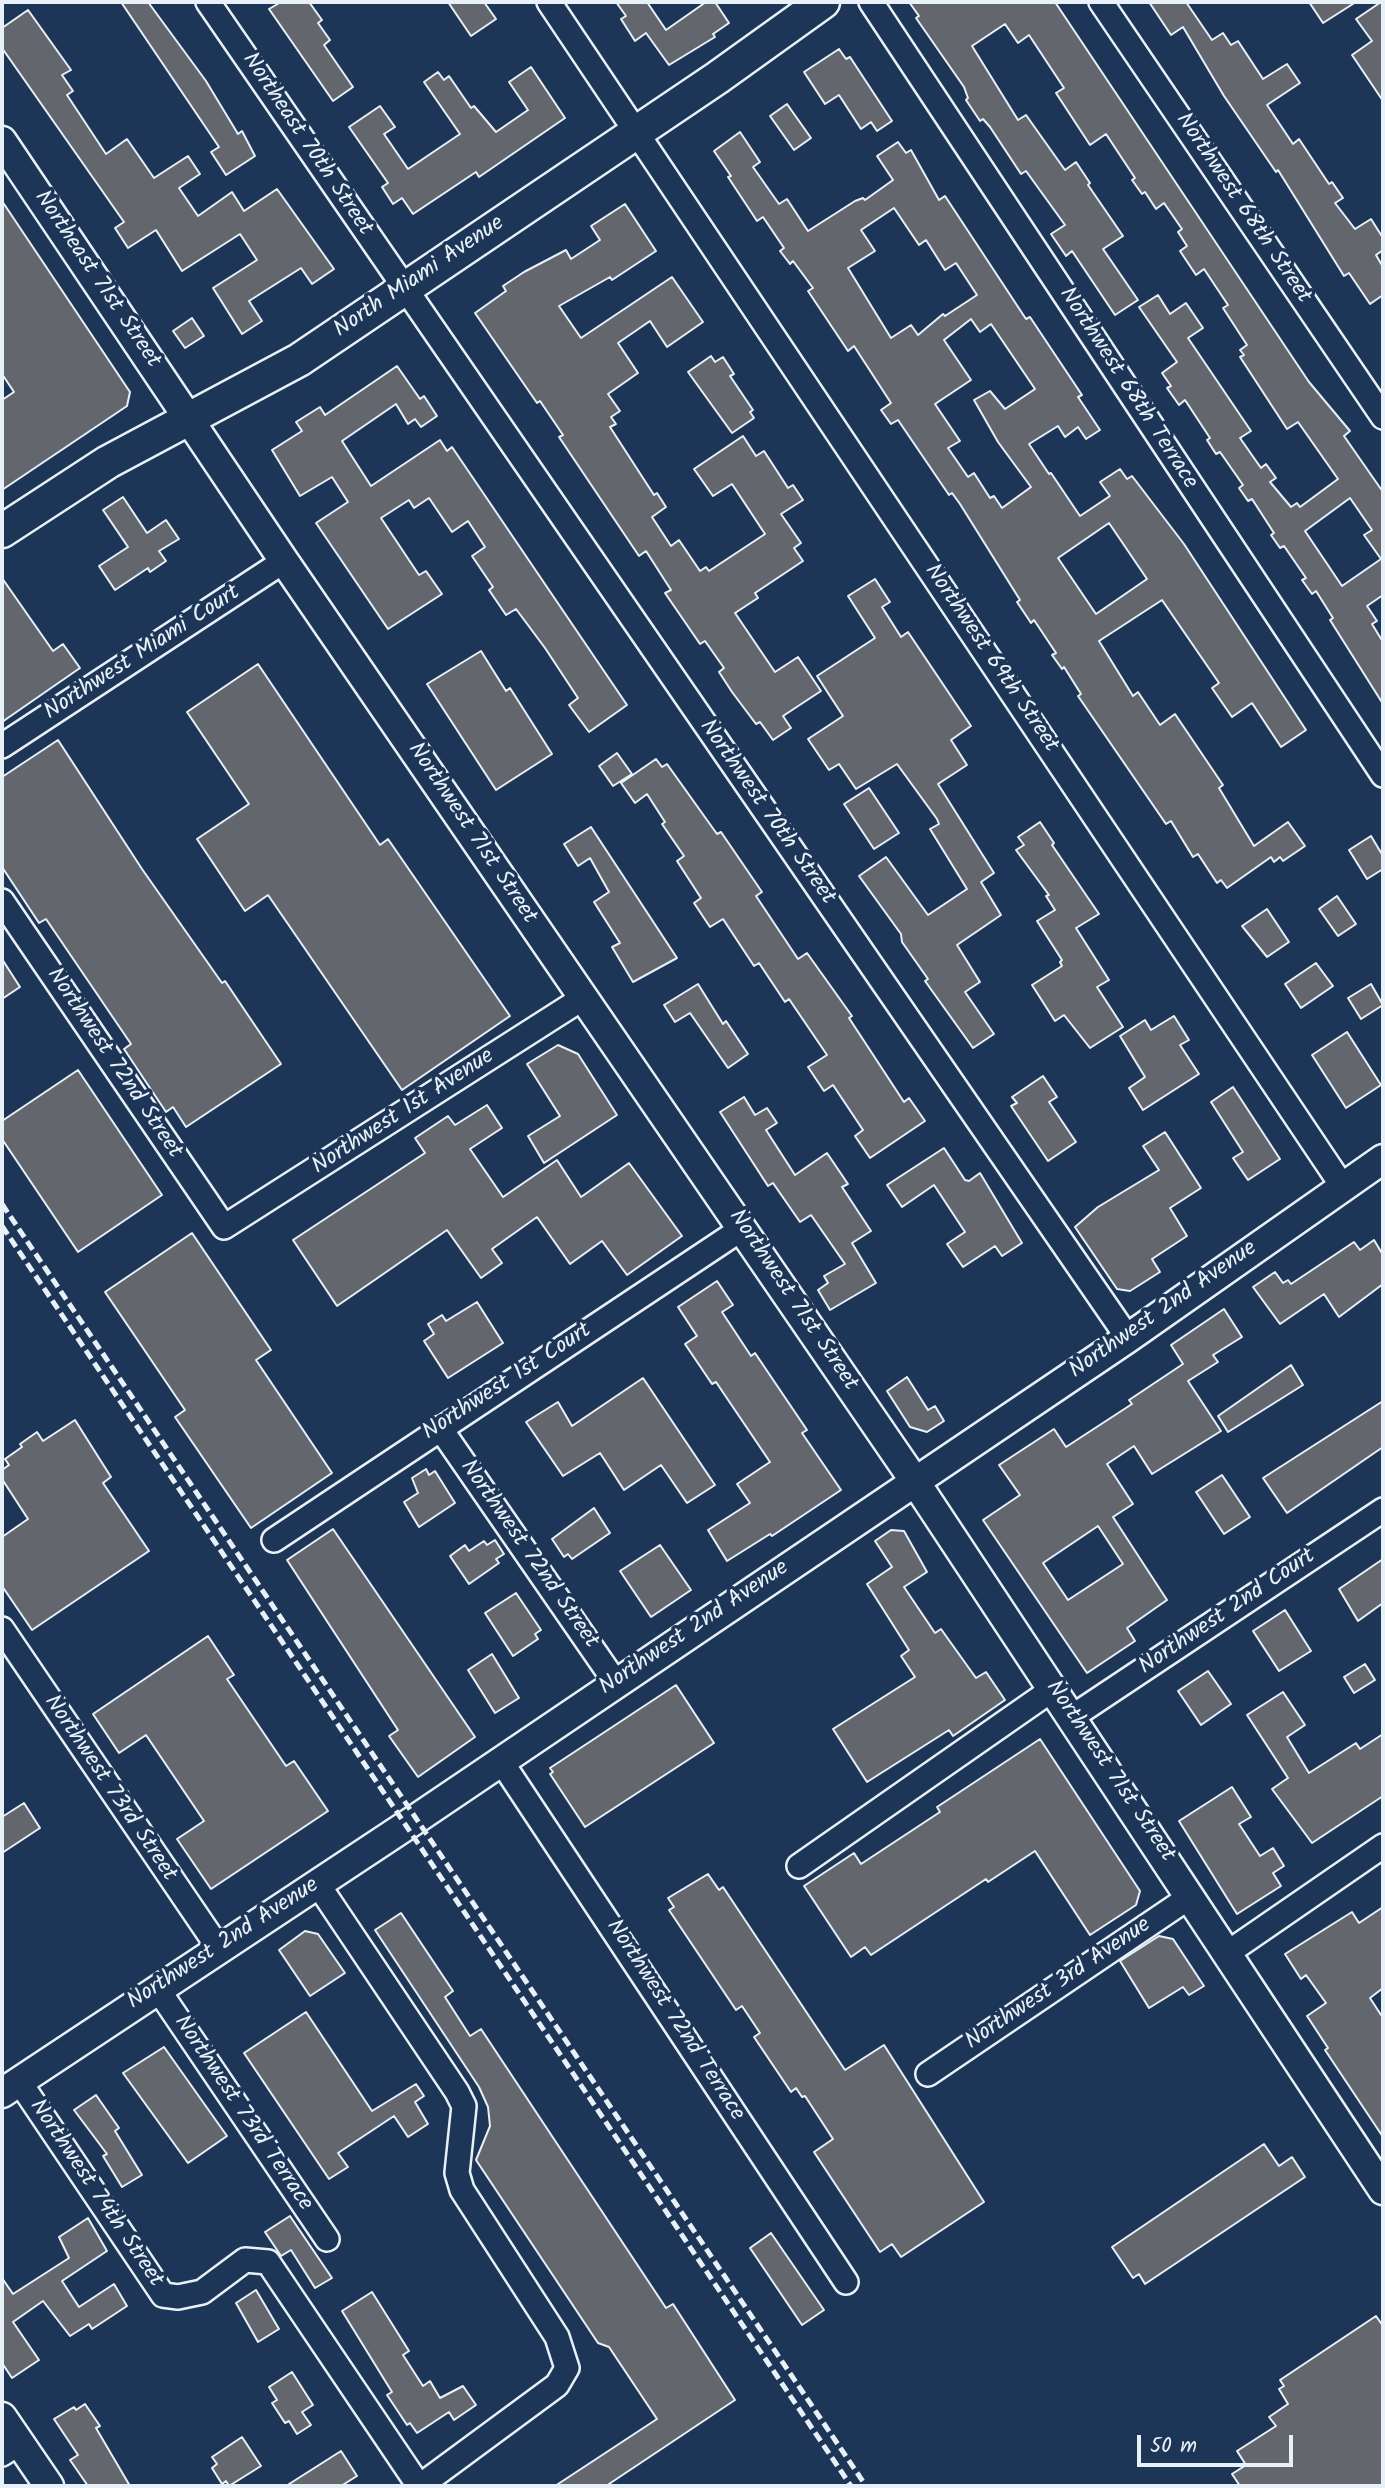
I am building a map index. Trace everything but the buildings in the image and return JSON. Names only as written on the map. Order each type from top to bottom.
[{"type":"main road","name":"North Miami Avenue","points":[[2,531],[108,463],[299,360],[637,132],[823,2]]},
{"type":"street","name":"Northeast 70th Street","points":[[208,2],[403,289]]},
{"type":"street","name":"Northwest 69th Street","points":[[549,2],[1343,1187]]},
{"type":"street","name":"Northwest 68th Terrace","points":[[871,2],[1383,775]]},
{"type":"street","name":"Northwest 68th Street","points":[[1101,2],[1383,417]]},
{"type":"street","name":"Northeast 71st Street","points":[[7,159],[190,420]]},
{"type":"street","name":"Northwest 70th Street","points":[[403,289],[1128,1338]]},
{"type":"street","name":"Northwest 71st Street","points":[[190,420],[914,1480],[1229,1952],[1383,2190]]},
{"type":"street","name":"Northwest Miami Court","points":[[2,746],[284,561]]},
{"type":"street","name":"Northwest 72nd Street","points":[[2,901],[224,1227]]},
{"type":"street","name":"Northwest 1st Avenue","points":[[224,1227],[583,998]]},
{"type":"street","name":"Northwest 2nd Avenue","points":[[10,2087],[501,1762],[914,1480],[1128,1338],[1383,1159]]},
{"type":"street","name":"Northwest 1st Court","points":[[274,1540],[743,1228]]},
{"type":"street","name":"Northwest 72nd Street","points":[[440,1428],[616,1683]]},
{"type":"street","name":"Northwest 2nd Court","points":[[1072,1717],[1383,1510]]},
{"type":"street","name":"Northwest 73rd Street","points":[[2,1629],[218,1947]]},
{"type":"street","points":[[799,1866],[1054,1689]]},
{"type":"street","name":"Northwest 72nd Terrace","points":[[501,1762],[846,2282]]},
{"type":"street","points":[[1229,1952],[1383,1846]]},
{"type":"street","points":[[317,1883],[457,2092],[464,2106],[457,2173],[462,2190],[557,2337],[567,2368],[557,2385],[420,2486]]},
{"type":"street","name":"Northwest 3rd Avenue","points":[[928,2074],[1191,1896]]},
{"type":"street","name":"Northwest 73rd Terrace","points":[[157,1988],[327,2239]]},
{"type":"street","name":"Northwest 74th Street","points":[[10,2087],[163,2295],[178,2297],[202,2292],[245,2260],[268,2262],[420,2486]]},
{"type":"street","points":[[2,2417],[10,2449],[48,2486]]},
{"type":"railway","points":[[2,1204],[866,2486]]},
{"type":"railway","points":[[2,1226],[851,2486]]}]
